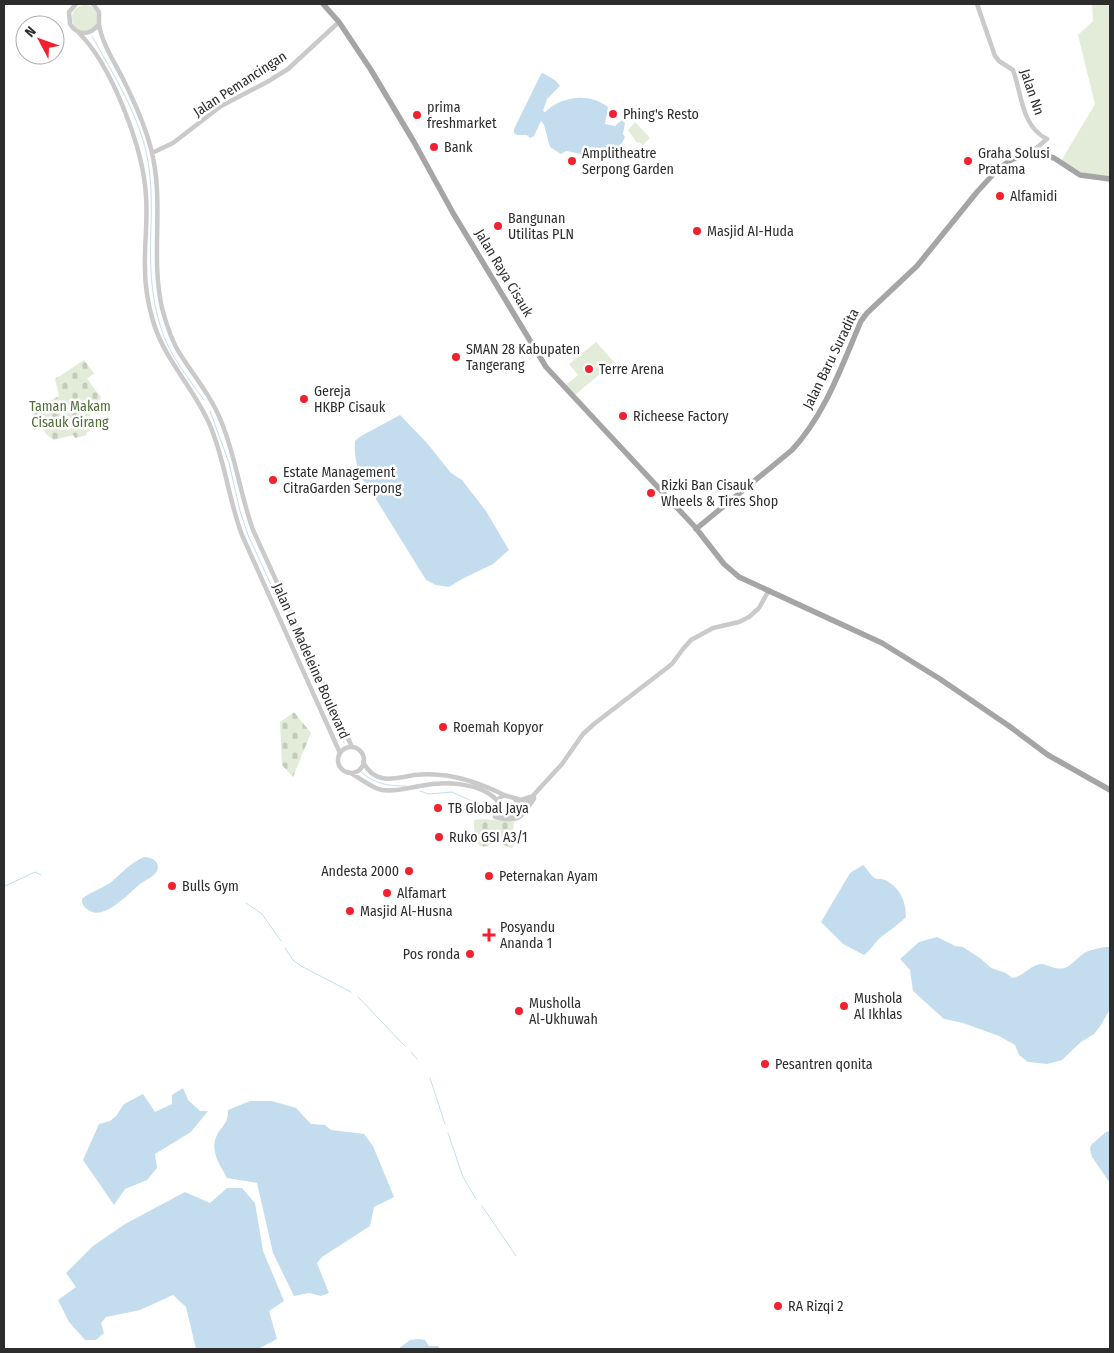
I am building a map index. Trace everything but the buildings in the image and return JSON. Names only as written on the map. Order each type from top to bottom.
[{"type":"main road","name":"Jalan Raya Cisauk","points":[[323,4],[339,22],[380,85],[453,212],[546,367],[696,529],[731,571],[739,577],[882,643],[908,658],[1009,726],[1048,755],[1110,790]]},
{"type":"main road","name":"Jalan Baru Suradita","points":[[696,529],[798,443],[814,423],[861,321],[867,313],[917,266],[993,175],[1019,156],[1043,155],[1054,158],[1080,175],[1110,179]]},
{"type":"street","name":"Jalan La Madeleine Boulevard","points":[[92,4],[99,12],[101,37],[126,86],[152,151],[158,194],[158,286],[165,320],[179,353],[213,404],[235,461],[246,510],[254,530],[352,747]]},
{"type":"street","name":"Jalan Nn","points":[[977,4],[995,56],[1013,70],[1026,116],[1039,136],[1047,140],[1028,155]]},
{"type":"street","name":"Jalan La Madeleine Boulevard","points":[[73,5],[68,18],[70,24],[90,44],[115,91],[134,135],[143,170],[146,195],[146,288],[154,323],[169,359],[202,409],[224,464],[234,514],[242,535],[340,753]]},
{"type":"street","name":"Jalan Pemancingan","points":[[152,151],[173,143],[221,106],[267,82],[288,68],[339,22]]},
{"type":"street","points":[[78,32],[90,32],[99,24]]},
{"type":"street","points":[[115,91],[126,86]]},
{"type":"street","points":[[146,248],[158,249]]},
{"type":"street","points":[[202,409],[213,404]]},
{"type":"street","points":[[262,578],[274,572]]},
{"type":"street","points":[[496,813],[513,816],[522,809],[562,764],[583,734],[594,724],[672,664],[691,640],[713,628],[739,622],[749,617],[759,608],[770,590]]},
{"type":"street","points":[[497,800],[483,791],[450,784],[419,786],[403,790],[381,790],[343,770],[339,764],[340,753],[345,748],[352,747],[359,750],[362,753],[363,762],[370,772],[385,779],[394,780],[414,775],[438,774],[468,780],[521,800],[532,796]]},
{"type":"street","points":[[348,772],[356,771],[362,766],[363,762]]},
{"type":"street","points":[[497,800],[504,795]]},
{"type":"street","points":[[496,813],[507,820],[516,820],[534,799],[532,796]]},
{"type":"street","points":[[514,798],[522,809]]},
{"type":"street","points":[[496,813],[497,800]]},
{"type":"green space","points":[[1092,4],[1110,4],[1110,180],[1081,172],[1061,161],[1095,104],[1078,35],[1093,21]]},
{"type":"green space","points":[[85,5],[94,9],[98,18],[94,27],[85,31],[76,27],[72,18],[76,9]]},
{"type":"green space","points":[[635,122],[650,138],[643,145],[639,142],[637,143],[628,130]]},
{"type":"green space","name":"Terre Arena","points":[[596,342],[614,362],[575,395],[566,385],[578,375],[569,364]]},
{"type":"green space","name":"Taman Makam Cisauk Girang","points":[[84,360],[94,373],[87,379],[101,397],[100,400],[90,406],[91,430],[86,433],[87,435],[75,438],[73,435],[54,440],[46,434],[32,411],[59,396],[55,379]]},
{"type":"green space","points":[[294,712],[311,733],[293,777],[282,765],[280,722]]},
{"type":"green space","points":[[474,820],[514,822],[514,845],[512,848],[499,843],[485,846],[479,845],[475,834]]},
{"type":"water","points":[[543,73],[556,81],[560,86],[547,99],[543,111],[545,112],[567,99],[584,98],[600,102],[608,107],[605,124],[615,126],[622,120],[625,123],[623,134],[625,137],[622,143],[618,147],[608,148],[595,155],[584,155],[566,151],[561,154],[550,147],[544,125],[541,121],[534,136],[530,138],[527,135],[517,135],[514,133],[514,129]]},
{"type":"water","points":[[400,415],[427,443],[451,473],[462,480],[486,511],[509,550],[493,564],[449,587],[436,585],[426,580],[366,483],[359,477],[355,455],[355,441]]},
{"type":"water","points":[[144,857],[153,859],[158,865],[157,871],[153,875],[115,906],[107,910],[93,912],[84,906],[82,899],[88,894],[110,883],[130,865]]},
{"type":"water","points":[[863,865],[873,877],[885,880],[895,887],[905,906],[906,917],[881,937],[864,955],[843,944],[821,922],[850,873]]},
{"type":"water","points":[[937,937],[955,946],[963,947],[991,968],[1006,973],[1012,978],[1040,964],[1055,968],[1067,967],[1086,952],[1109,947],[1110,1009],[1094,1034],[1081,1042],[1062,1060],[1047,1064],[1028,1062],[1019,1055],[1015,1045],[999,1036],[963,1023],[944,1019],[913,991],[910,970],[900,959],[919,942]]},
{"type":"water","points":[[183,1088],[188,1100],[200,1111],[208,1111],[191,1132],[155,1154],[157,1168],[147,1180],[125,1189],[114,1205],[83,1160],[99,1124],[110,1121],[124,1104],[143,1094],[155,1112],[172,1104],[172,1095]]},
{"type":"water","points":[[250,1101],[272,1101],[296,1108],[311,1124],[325,1125],[331,1130],[364,1134],[373,1146],[394,1197],[374,1207],[370,1226],[322,1257],[317,1263],[329,1293],[321,1296],[309,1293],[294,1296],[273,1253],[257,1183],[227,1178],[216,1157],[215,1141],[226,1121],[228,1110]]},
{"type":"water","points":[[1110,1131],[1110,1183],[1092,1157],[1090,1149],[1091,1145],[1106,1132]]},
{"type":"water","points":[[227,1188],[242,1188],[255,1203],[263,1251],[284,1301],[269,1311],[277,1339],[258,1349],[196,1349],[186,1307],[173,1295],[140,1310],[106,1317],[101,1323],[104,1333],[96,1340],[85,1340],[69,1322],[58,1300],[76,1287],[66,1273],[93,1246],[125,1224],[185,1192],[210,1203]]},
{"type":"water","points":[[419,1339],[425,1340],[429,1346],[438,1346],[441,1349],[398,1349],[410,1340]]},
{"type":"waterway","points":[[92,36],[138,124],[147,156],[151,185],[152,281],[160,326],[174,357],[204,400]]},
{"type":"waterway","points":[[210,411],[229,463],[240,511],[248,535],[344,743]]},
{"type":"waterway","points":[[360,771],[371,779],[382,783],[406,786]]},
{"type":"waterway","points":[[420,791],[429,794],[452,792],[476,803]]},
{"type":"waterway","points":[[5,886],[35,872],[41,875]]},
{"type":"waterway","points":[[246,903],[262,914],[281,941]]},
{"type":"waterway","points":[[285,948],[293,960],[301,966],[351,992]]},
{"type":"waterway","points":[[358,997],[405,1046]]},
{"type":"waterway","points":[[411,1052],[417,1059]]},
{"type":"waterway","points":[[430,1078],[445,1124]]},
{"type":"waterway","points":[[448,1133],[463,1177],[476,1199]]},
{"type":"waterway","points":[[482,1206],[516,1256]]},
{"type":"place","name":"Phing's Resto","points":[[613,114]]},
{"type":"place","name":"prima freshmarket","points":[[417,115]]},
{"type":"place","name":"Bank","points":[[434,147]]},
{"type":"place","name":"Amplitheatre Serpong Garden","points":[[572,161]]},
{"type":"place","name":"Graha Solusi Pratama","points":[[968,161]]},
{"type":"place","name":"Alfamidi","points":[[1000,196]]},
{"type":"place","name":"Bangunan Utilitas PLN","points":[[498,226]]},
{"type":"place","name":"Masjid AI-Huda","points":[[697,231]]},
{"type":"place","name":"SMAN 28 Kabupaten Tangerang","points":[[456,357]]},
{"type":"place","name":"Terre Arena","points":[[589,369]]},
{"type":"place","name":"Gereja HKBP Cisauk","points":[[304,399]]},
{"type":"place","name":"Richeese Factory","points":[[623,416]]},
{"type":"place","name":"Estate Management CitraGarden Serpong","points":[[273,480]]},
{"type":"place","name":"Rizki Ban Cisauk Wheels & Tires Shop","points":[[651,493]]},
{"type":"place","name":"Roemah Kopyor","points":[[443,727]]},
{"type":"place","name":"TB Global Jaya","points":[[438,808]]},
{"type":"place","name":"Ruko GSI A3/1","points":[[439,837]]},
{"type":"place","name":"Andesta 2000","points":[[409,871]]},
{"type":"place","name":"Peternakan Ayam","points":[[489,876]]},
{"type":"place","name":"Bulls Gym","points":[[172,886]]},
{"type":"place","name":"Alfamart","points":[[387,893]]},
{"type":"place","name":"Masjid Al-Husna","points":[[350,911]]},
{"type":"place","name":"Posyandu Ananda 1","points":[[489,935]]},
{"type":"place","name":"Pos ronda","points":[[470,954]]},
{"type":"place","name":"Mushola Al Ikhlas","points":[[844,1006]]},
{"type":"place","name":"Musholla Al-Ukhuwah","points":[[519,1011]]},
{"type":"place","name":"Pesantren qonita","points":[[765,1064]]},
{"type":"place","name":"RA Rizqi 2","points":[[778,1306]]}]
